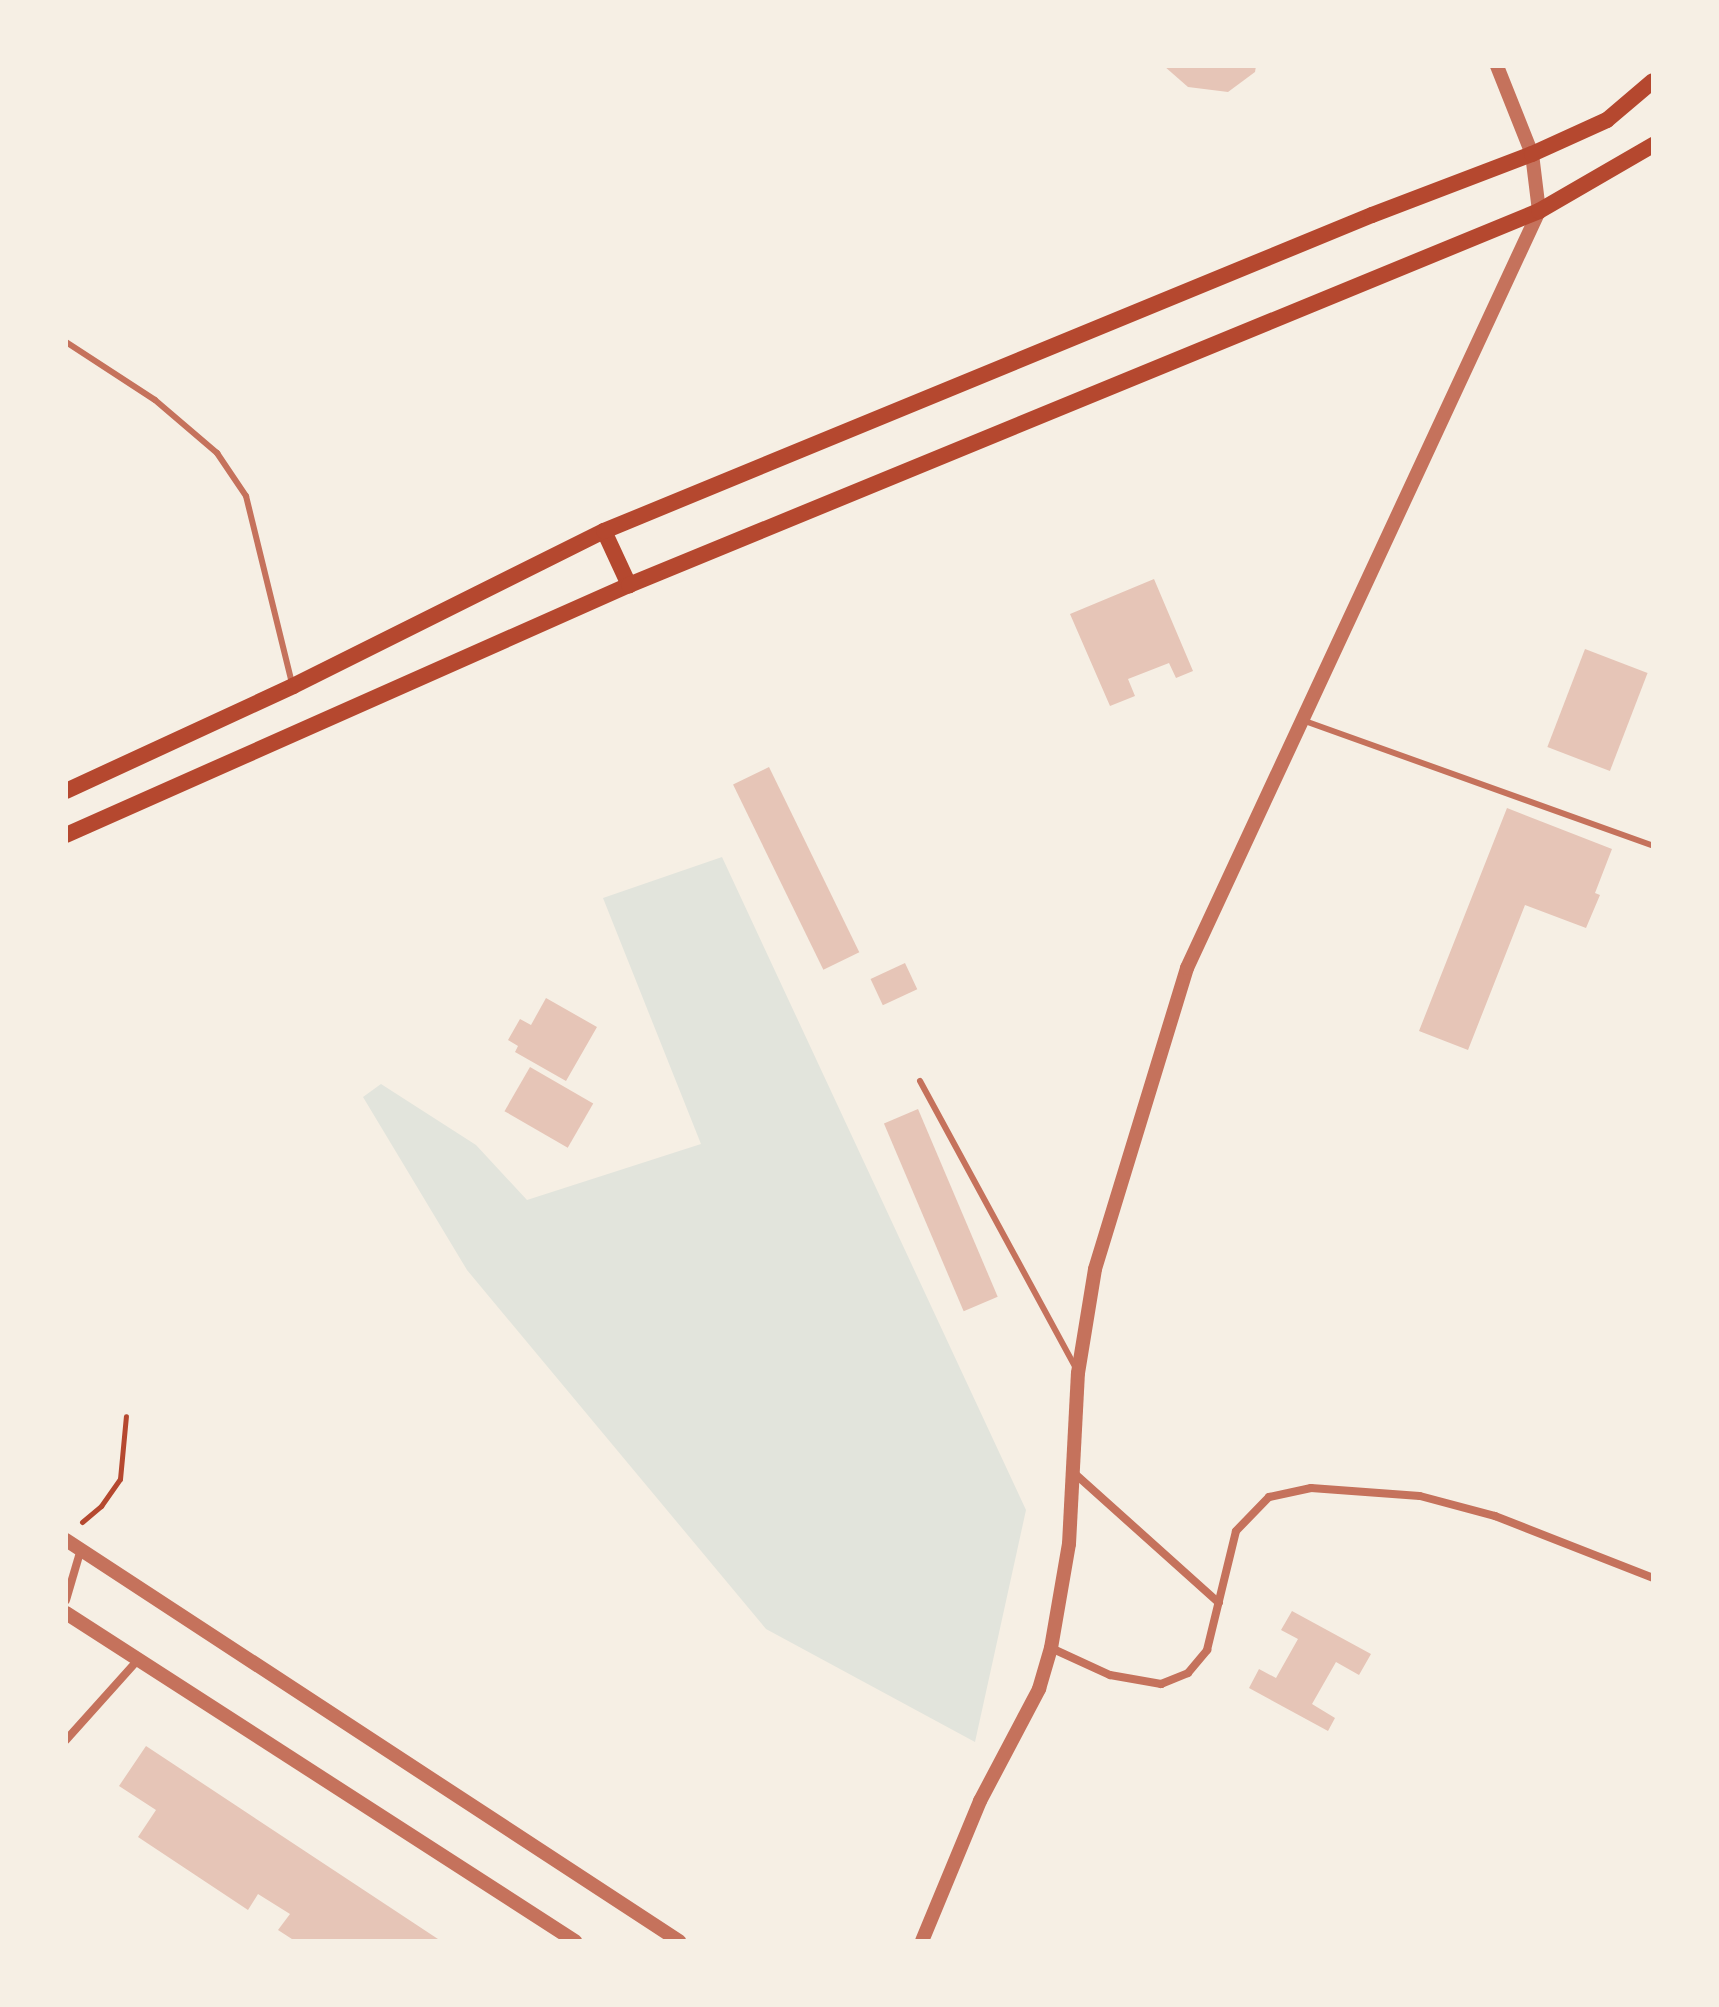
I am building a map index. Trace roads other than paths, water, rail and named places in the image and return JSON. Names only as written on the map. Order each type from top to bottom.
[{"type":"main road","points":[[66,791],[293,686],[604,531],[1372,215],[1532,154],[1607,120],[1653,81]]},
{"type":"main road","points":[[66,835],[629,585],[1539,211],[1653,145]]},
{"type":"main road","points":[[604,531],[629,585]]},
{"type":"street","points":[[922,1941],[980,1801],[1039,1689],[1051,1648],[1069,1544],[1078,1373],[1095,1269],[1187,968],[1539,211],[1532,154],[1497,66]]},
{"type":"street","points":[[1073,1472],[1219,1603]]},
{"type":"street","points":[[1051,1648],[1110,1675],[1161,1684],[1188,1673],[1207,1650],[1236,1531],[1269,1497],[1311,1488],[1420,1496],[1495,1516],[1653,1578]]},
{"type":"street","points":[[66,1540],[679,1941]]},
{"type":"street","points":[[66,1600],[81,1549]]},
{"type":"street","points":[[66,1613],[575,1941]]},
{"type":"street","points":[[66,1740],[137,1661]]},
{"type":"lane","points":[[66,342],[155,400],[217,453],[246,496],[293,686]]},
{"type":"lane","points":[[1302,720],[1653,846]]},
{"type":"lane","points":[[920,1081],[1078,1373]]}]
